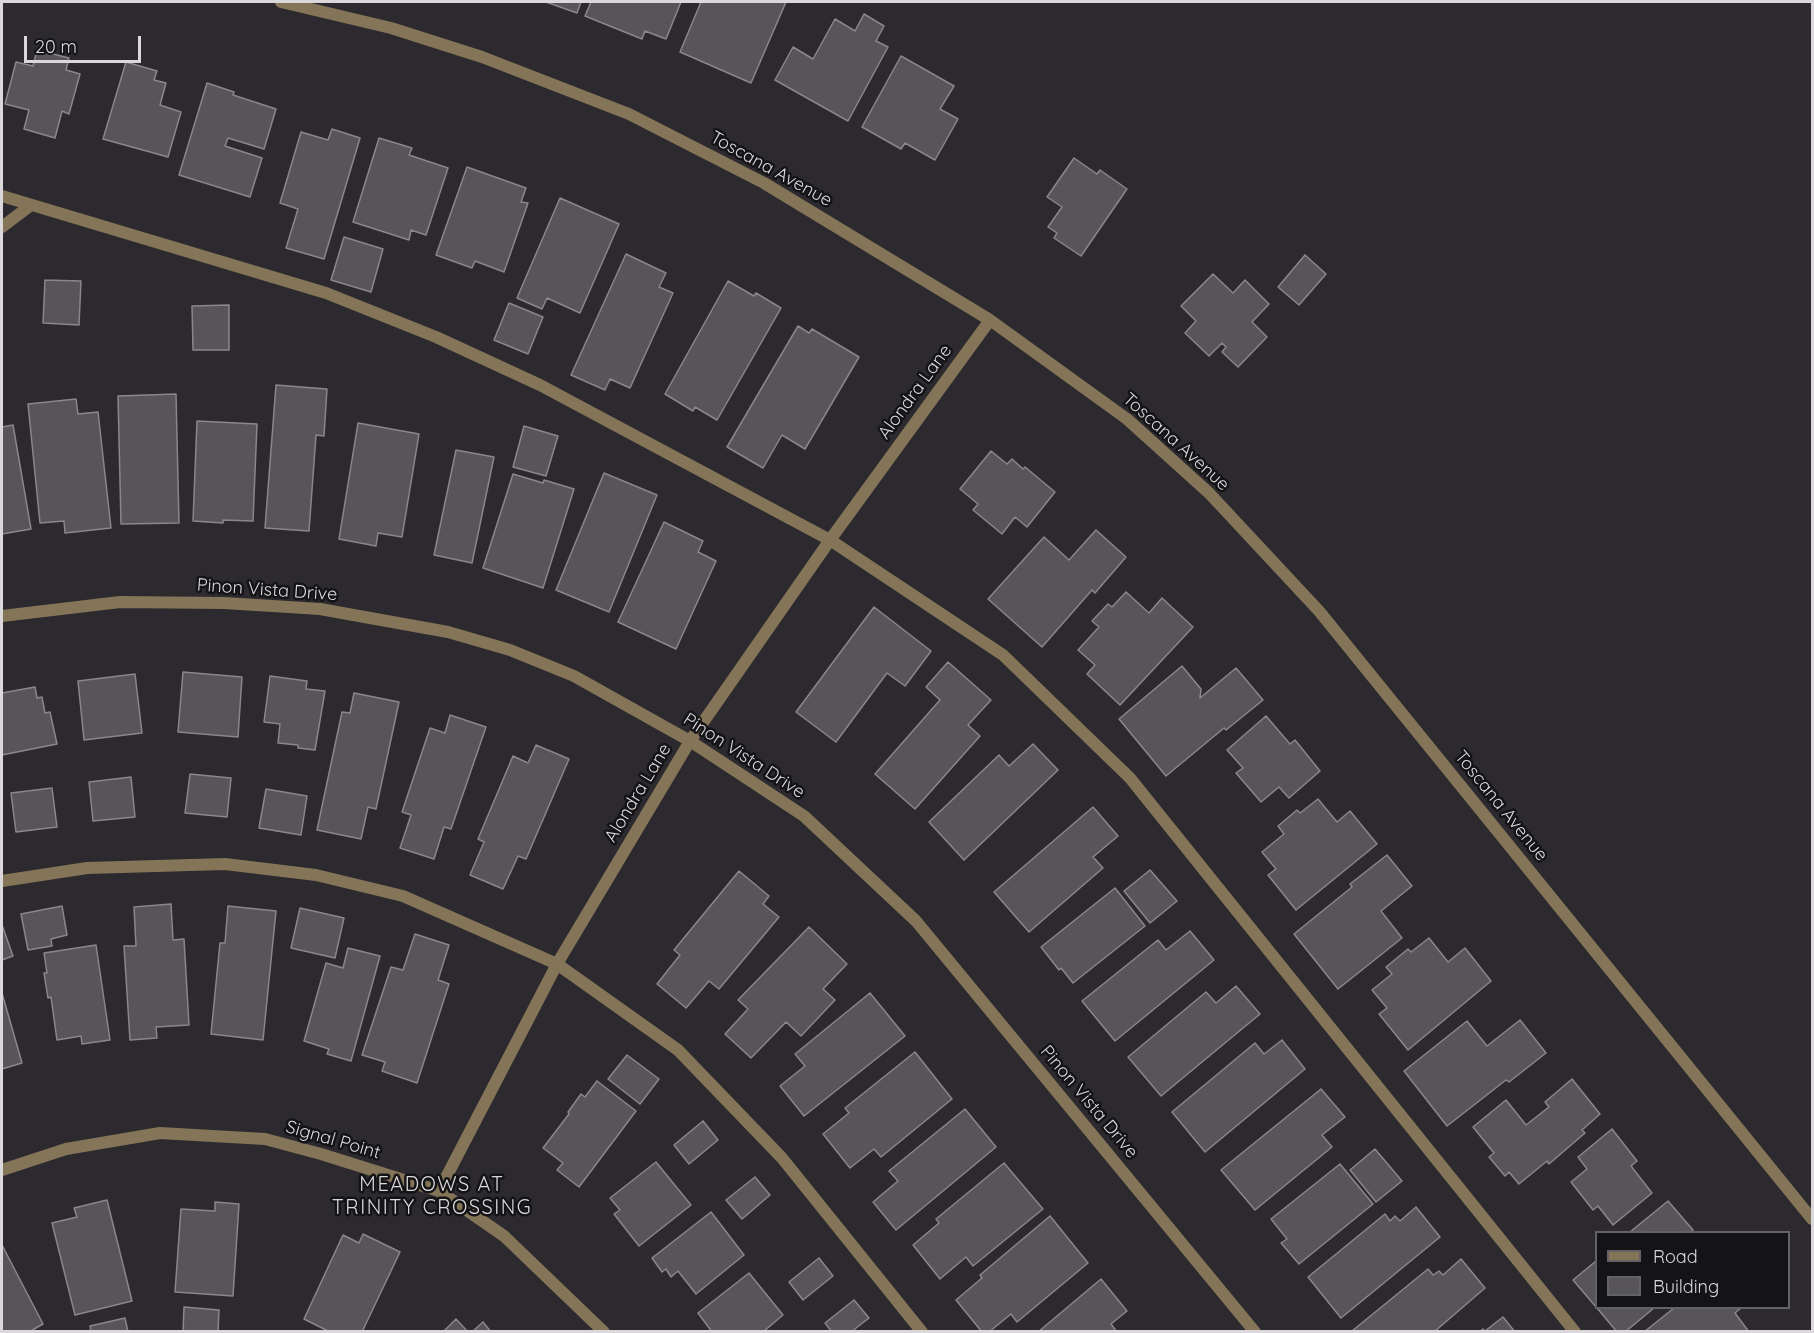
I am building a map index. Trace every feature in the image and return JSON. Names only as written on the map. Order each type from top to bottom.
[{"type":"street","name":"Toscana Avenue","points":[[281,2],[391,28],[459,50],[629,114],[764,183],[990,320],[1126,419],[1209,493],[1319,611],[1812,1220]]},
{"type":"street","points":[[2,196],[326,293],[436,337],[540,385],[830,540],[1003,655],[1130,778],[1575,1332]]},
{"type":"street","points":[[2,227],[31,205]]},
{"type":"street","name":"Alondra Lane","points":[[439,1191],[557,964],[690,741],[830,540],[990,320]]},
{"type":"street","name":"Pinon Vista Drive","points":[[2,616],[120,602],[224,603],[320,609],[436,630],[510,650],[574,676],[690,741],[804,816],[916,921],[1255,1332]]},
{"type":"street","points":[[2,881],[87,868],[225,864],[316,875],[403,896],[557,964],[678,1050],[782,1158],[921,1332]]},
{"type":"street","name":"Signal Point","points":[[2,1170],[66,1149],[160,1133],[265,1139],[321,1154],[439,1191],[504,1236],[604,1332]]},
{"type":"building","points":[[546,2],[581,2],[577,13]]},
{"type":"building","points":[[591,2],[681,2],[666,39],[645,31],[642,39],[585,16]]},
{"type":"building","points":[[701,2],[786,2],[751,83],[680,52]]},
{"type":"building","points":[[864,14],[884,26],[876,41],[888,47],[848,121],[775,80],[793,47],[813,59],[835,19],[855,31]]},
{"type":"building","points":[[37,50],[69,58],[66,70],[80,74],[69,114],[62,111],[55,138],[24,129],[29,110],[5,104],[16,62],[33,66]]},
{"type":"building","points":[[901,56],[954,86],[940,109],[958,119],[935,160],[905,143],[901,149],[862,127]]},
{"type":"building","points":[[126,62],[157,71],[154,80],[166,83],[160,105],[181,112],[168,157],[103,139]]},
{"type":"building","points":[[207,83],[234,92],[233,95],[276,109],[264,149],[228,138],[225,146],[262,158],[250,197],[179,175]]},
{"type":"building","points":[[332,129],[360,138],[324,259],[286,248],[298,209],[280,203],[301,132],[328,140]]},
{"type":"building","points":[[379,138],[412,148],[409,155],[448,168],[426,235],[411,230],[409,240],[353,222]]},
{"type":"building","points":[[1074,158],[1097,174],[1100,170],[1127,189],[1081,256],[1054,238],[1057,233],[1048,227],[1062,207],[1047,197]]},
{"type":"building","points":[[467,167],[526,188],[521,202],[528,203],[504,272],[475,261],[472,268],[436,255]]},
{"type":"building","points":[[560,198],[619,224],[580,313],[547,298],[542,309],[517,298]]},
{"type":"building","points":[[344,237],[383,249],[371,292],[331,280]]},
{"type":"building","points":[[626,254],[666,273],[659,287],[673,293],[630,388],[610,379],[605,390],[571,375]]},
{"type":"building","points":[[1305,255],[1326,274],[1299,305],[1278,287]]},
{"type":"building","points":[[1213,274],[1233,293],[1245,280],[1269,304],[1252,322],[1267,337],[1238,367],[1222,352],[1226,347],[1222,343],[1209,356],[1185,333],[1196,321],[1181,306]]},
{"type":"building","points":[[45,280],[81,281],[79,325],[43,323]]},
{"type":"building","points":[[728,281],[754,296],[756,293],[781,308],[717,420],[695,407],[693,411],[665,394]]},
{"type":"building","points":[[509,303],[543,317],[528,354],[494,340]]},
{"type":"building","points":[[229,305],[229,350],[193,350],[192,306]]},
{"type":"building","points":[[798,326],[809,333],[812,329],[859,357],[805,449],[782,435],[763,468],[727,447]]},
{"type":"building","points":[[276,385],[327,389],[324,436],[316,435],[309,531],[265,528]]},
{"type":"building","points":[[176,394],[179,523],[121,524],[118,396]]},
{"type":"building","points":[[76,399],[78,414],[98,412],[111,528],[65,533],[64,521],[40,523],[28,404]]},
{"type":"building","points":[[197,421],[257,424],[253,521],[223,520],[223,523],[193,521]]},
{"type":"building","points":[[358,423],[419,434],[402,537],[378,533],[376,546],[339,539]]},
{"type":"building","points":[[13,425],[31,529],[2,534],[2,427]]},
{"type":"building","points":[[524,426],[558,436],[546,476],[513,467]]},
{"type":"building","points":[[456,450],[494,457],[472,563],[434,555]]},
{"type":"building","points":[[991,451],[1007,464],[1012,459],[1023,469],[1025,467],[1055,492],[1027,527],[1015,517],[1002,534],[973,510],[978,504],[960,489]]},
{"type":"building","points":[[604,473],[657,495],[609,612],[556,590]]},
{"type":"building","points":[[513,474],[574,489],[543,588],[483,568]]},
{"type":"building","points":[[664,522],[703,541],[698,552],[716,561],[676,649],[618,622]]},
{"type":"building","points":[[1096,530],[1126,557],[1095,593],[1092,590],[1042,647],[988,599],[1044,537],[1069,560]]},
{"type":"building","points":[[1126,592],[1149,613],[1162,598],[1193,627],[1120,705],[1087,674],[1095,665],[1078,650],[1099,627],[1092,621],[1108,604],[1112,607]]},
{"type":"building","points":[[874,607],[931,651],[905,686],[887,673],[836,742],[796,712]]},
{"type":"building","points":[[948,662],[991,700],[968,725],[980,736],[915,809],[875,774],[940,700],[926,687]]},
{"type":"building","points":[[1182,666],[1201,689],[1200,698],[1236,668],[1263,700],[1226,730],[1224,728],[1166,776],[1119,719]]},
{"type":"building","points":[[183,672],[242,677],[238,737],[178,732]]},
{"type":"building","points":[[135,674],[142,733],[84,740],[78,681]]},
{"type":"building","points":[[270,676],[307,681],[306,689],[325,691],[315,750],[278,743],[280,724],[264,722]]},
{"type":"building","points":[[35,687],[37,698],[42,697],[45,713],[50,712],[57,744],[2,755],[2,693]]},
{"type":"building","points":[[354,693],[399,702],[376,809],[368,807],[361,839],[317,830],[342,712],[350,713]]},
{"type":"building","points":[[450,715],[486,727],[451,829],[444,827],[434,859],[400,848],[411,815],[402,812],[430,728],[445,733]]},
{"type":"building","points":[[1266,716],[1290,744],[1295,740],[1320,771],[1289,798],[1279,787],[1261,802],[1236,773],[1243,768],[1227,750]]},
{"type":"building","points":[[1033,744],[1058,770],[964,860],[929,822],[999,755],[1009,766]]},
{"type":"building","points":[[536,745],[569,759],[526,859],[518,856],[503,889],[470,875],[484,842],[478,839],[513,756],[528,763]]},
{"type":"building","points":[[190,774],[231,778],[227,817],[185,813]]},
{"type":"building","points":[[131,777],[135,817],[93,821],[89,782]]},
{"type":"building","points":[[52,788],[57,827],[16,832],[11,793]]},
{"type":"building","points":[[266,789],[307,796],[301,835],[259,828]]},
{"type":"building","points":[[1318,799],[1337,822],[1350,811],[1377,844],[1296,910],[1268,875],[1276,869],[1262,852],[1284,834],[1278,826],[1297,810],[1300,813]]},
{"type":"building","points":[[1093,807],[1118,836],[1093,857],[1103,868],[1029,932],[994,892]]},
{"type":"building","points":[[1387,855],[1412,886],[1381,911],[1402,938],[1338,989],[1294,934],[1352,887],[1350,884]]},
{"type":"building","points":[[1150,870],[1177,901],[1150,923],[1124,891]]},
{"type":"building","points":[[739,871],[769,896],[763,904],[779,917],[719,989],[709,981],[686,1008],[657,984],[680,955],[674,950]]},
{"type":"building","points":[[1115,888],[1145,926],[1073,983],[1061,968],[1059,970],[1041,947]]},
{"type":"building","points":[[171,904],[173,940],[184,939],[189,1025],[156,1027],[157,1038],[130,1040],[124,946],[136,946],[134,907]]},
{"type":"building","points":[[62,906],[67,935],[51,939],[52,946],[28,950],[21,914]]},
{"type":"building","points":[[228,906],[276,911],[263,1040],[211,1034],[220,943],[225,943]]},
{"type":"building","points":[[300,908],[344,918],[335,958],[291,948]]},
{"type":"building","points":[[2,925],[13,956],[2,960]]},
{"type":"building","points":[[809,927],[847,964],[823,989],[835,1000],[801,1036],[786,1022],[751,1058],[725,1034],[748,1009],[738,1000]]},
{"type":"building","points":[[1190,931],[1214,960],[1115,1041],[1082,1001],[1158,940],[1166,950]]},
{"type":"building","points":[[415,934],[449,945],[438,980],[449,984],[417,1083],[382,1071],[385,1062],[362,1055],[391,967],[403,970]]},
{"type":"building","points":[[1429,938],[1448,962],[1465,948],[1491,981],[1408,1050],[1379,1014],[1387,1008],[1372,990],[1392,974],[1386,967],[1408,949],[1411,952]]},
{"type":"building","points":[[96,945],[110,1040],[82,1044],[81,1036],[57,1040],[51,997],[48,998],[44,973],[47,973],[44,953]]},
{"type":"building","points":[[348,948],[380,956],[351,1061],[327,1054],[329,1049],[304,1041],[326,963],[343,968]]},
{"type":"building","points":[[1236,986],[1260,1014],[1161,1096],[1128,1057],[1206,992],[1216,1003]]},
{"type":"building","points":[[2,993],[22,1063],[2,1069]]},
{"type":"building","points":[[870,993],[905,1036],[804,1116],[780,1086],[805,1066],[795,1054]]},
{"type":"building","points":[[1520,1020],[1546,1053],[1509,1082],[1506,1080],[1447,1126],[1404,1071],[1467,1021],[1487,1046]]},
{"type":"building","points":[[1282,1040],[1305,1069],[1205,1152],[1172,1112],[1255,1043],[1264,1054]]},
{"type":"building","points":[[915,1052],[952,1099],[881,1157],[874,1149],[850,1168],[823,1134],[849,1113],[845,1108]]},
{"type":"building","points":[[627,1055],[659,1079],[640,1104],[608,1079]]},
{"type":"building","points":[[1572,1079],[1600,1114],[1582,1130],[1585,1133],[1549,1164],[1547,1161],[1519,1184],[1509,1172],[1505,1176],[1489,1157],[1494,1153],[1473,1127],[1506,1100],[1526,1125],[1549,1107],[1545,1102]]},
{"type":"building","points":[[597,1081],[636,1111],[579,1187],[557,1170],[563,1163],[543,1148],[581,1094],[585,1097]]},
{"type":"building","points":[[1321,1089],[1345,1117],[1322,1135],[1332,1147],[1255,1210],[1221,1170]]},
{"type":"building","points":[[965,1109],[996,1147],[896,1230],[873,1202],[898,1181],[889,1171]]},
{"type":"building","points":[[703,1121],[718,1140],[689,1164],[674,1145]]},
{"type":"building","points":[[1612,1129],[1637,1161],[1631,1166],[1652,1193],[1613,1225],[1598,1206],[1593,1210],[1571,1182],[1587,1169],[1578,1157]]},
{"type":"building","points":[[1375,1149],[1402,1181],[1376,1202],[1350,1170]]},
{"type":"building","points":[[656,1162],[691,1205],[639,1246],[614,1214],[620,1210],[610,1198]]},
{"type":"building","points":[[1004,1163],[1043,1209],[973,1266],[966,1257],[940,1279],[913,1245],[939,1223],[936,1219]]},
{"type":"building","points":[[1340,1164],[1373,1204],[1299,1264],[1281,1243],[1287,1239],[1271,1219]]},
{"type":"building","points":[[755,1177],[770,1195],[742,1219],[726,1200]]},
{"type":"building","points":[[107,1200],[132,1301],[75,1315],[52,1223],[77,1217],[74,1208]]},
{"type":"building","points":[[1668,1201],[1693,1230],[1692,1231],[1631,1231]]},
{"type":"building","points":[[215,1202],[239,1204],[233,1296],[175,1292],[181,1209],[215,1211]]},
{"type":"building","points":[[1416,1207],[1440,1237],[1341,1318],[1308,1277],[1385,1214],[1390,1221],[1395,1216],[1400,1221]]},
{"type":"building","points":[[711,1212],[744,1255],[696,1294],[678,1271],[671,1277],[666,1269],[662,1272],[652,1258]]},
{"type":"building","points":[[1050,1216],[1088,1263],[1017,1322],[1011,1314],[989,1332],[982,1332],[956,1300],[982,1278],[980,1275]]},
{"type":"building","points":[[363,1234],[400,1252],[362,1332],[330,1332],[304,1319],[343,1235],[359,1243]]},
{"type":"building","points":[[2,1245],[43,1324],[29,1332],[2,1332]]},
{"type":"building","points":[[819,1258],[833,1276],[803,1300],[789,1282]]},
{"type":"building","points":[[1461,1259],[1485,1288],[1434,1332],[1352,1331],[1428,1269],[1433,1275],[1439,1271],[1443,1275]]},
{"type":"building","points":[[1595,1262],[1595,1306],[1573,1280]]},
{"type":"building","points":[[749,1273],[783,1315],[763,1332],[712,1332],[698,1313]]},
{"type":"building","points":[[1101,1279],[1127,1311],[1111,1324],[1117,1332],[1038,1332]]},
{"type":"building","points":[[854,1300],[869,1318],[851,1332],[832,1332],[825,1323]]},
{"type":"building","points":[[184,1307],[219,1310],[218,1332],[183,1332]]},
{"type":"building","points":[[1598,1309],[1653,1309],[1625,1332],[1617,1332]]},
{"type":"building","points":[[1673,1309],[1740,1309],[1735,1313],[1749,1332],[1644,1332]]},
{"type":"building","points":[[1503,1317],[1515,1332],[1479,1332],[1483,1329],[1485,1331]]},
{"type":"building","points":[[125,1318],[128,1332],[91,1332],[90,1326]]},
{"type":"building","points":[[456,1319],[468,1332],[443,1332]]},
{"type":"building","points":[[483,1322],[491,1332],[472,1332]]},
{"type":"district","name":"MEADOWS AT TRINITY CROSSING","points":[[432,1196]]}]
